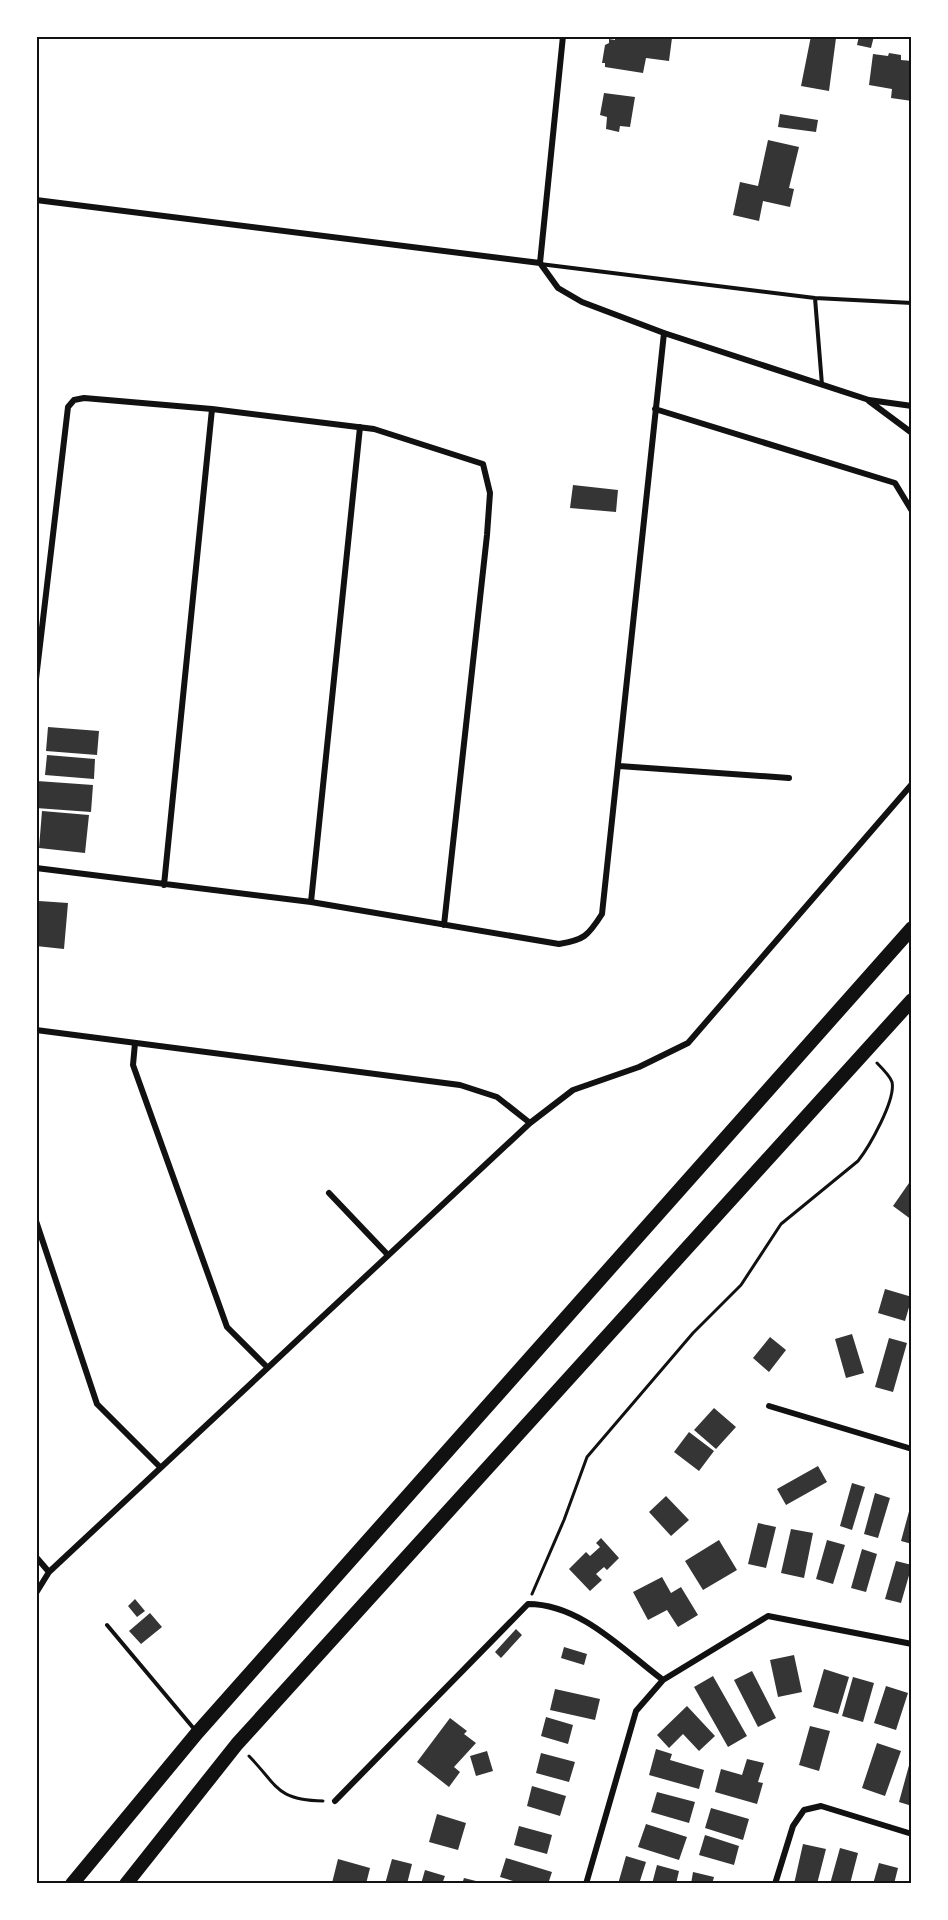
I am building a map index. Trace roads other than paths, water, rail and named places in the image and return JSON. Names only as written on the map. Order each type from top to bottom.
[{"type":"highway","points":[[72,1884],[197,1732],[912,928]]},
{"type":"highway","points":[[126,1884],[237,1744],[912,1000]]},
{"type":"street","points":[[563,36],[540,264],[558,288],[582,302],[664,333],[869,400],[912,406]]},
{"type":"street","points":[[36,200],[540,264]]},
{"type":"street","points":[[36,868],[311,902],[559,944],[580,941],[592,930],[602,914],[664,333]]},
{"type":"street","points":[[36,679],[68,407],[74,400],[84,398],[212,409],[360,427],[430,446],[483,464],[488,481],[487,535],[444,925]]},
{"type":"street","points":[[869,400],[912,433]]},
{"type":"street","points":[[164,885],[212,409]]},
{"type":"street","points":[[655,409],[894,483],[912,511]]},
{"type":"street","points":[[311,902],[360,427]]},
{"type":"street","points":[[619,766],[789,778]]},
{"type":"street","points":[[36,1593],[49,1572],[530,1123],[573,1090],[639,1067],[687,1043],[912,784]]},
{"type":"street","points":[[36,1030],[460,1085],[497,1097],[530,1123]]},
{"type":"street","points":[[135,1043],[134,1065],[227,1327],[267,1367]]},
{"type":"street","points":[[329,1193],[387,1255]]},
{"type":"street","points":[[36,1221],[98,1404],[160,1467]]},
{"type":"street","points":[[769,1406],[912,1449]]},
{"type":"street","points":[[36,1557],[49,1572]]},
{"type":"street","points":[[335,1801],[528,1604],[540,1604],[572,1613],[663,1680]]},
{"type":"street","points":[[586,1884],[633,1717],[663,1680],[768,1616],[912,1644]]},
{"type":"street","points":[[775,1884],[793,1826],[804,1810],[821,1806],[912,1834]]},
{"type":"lane","points":[[540,264],[815,298],[912,303]]},
{"type":"lane","points":[[815,298],[822,385]]},
{"type":"lane","points":[[107,1625],[197,1732]]}]
